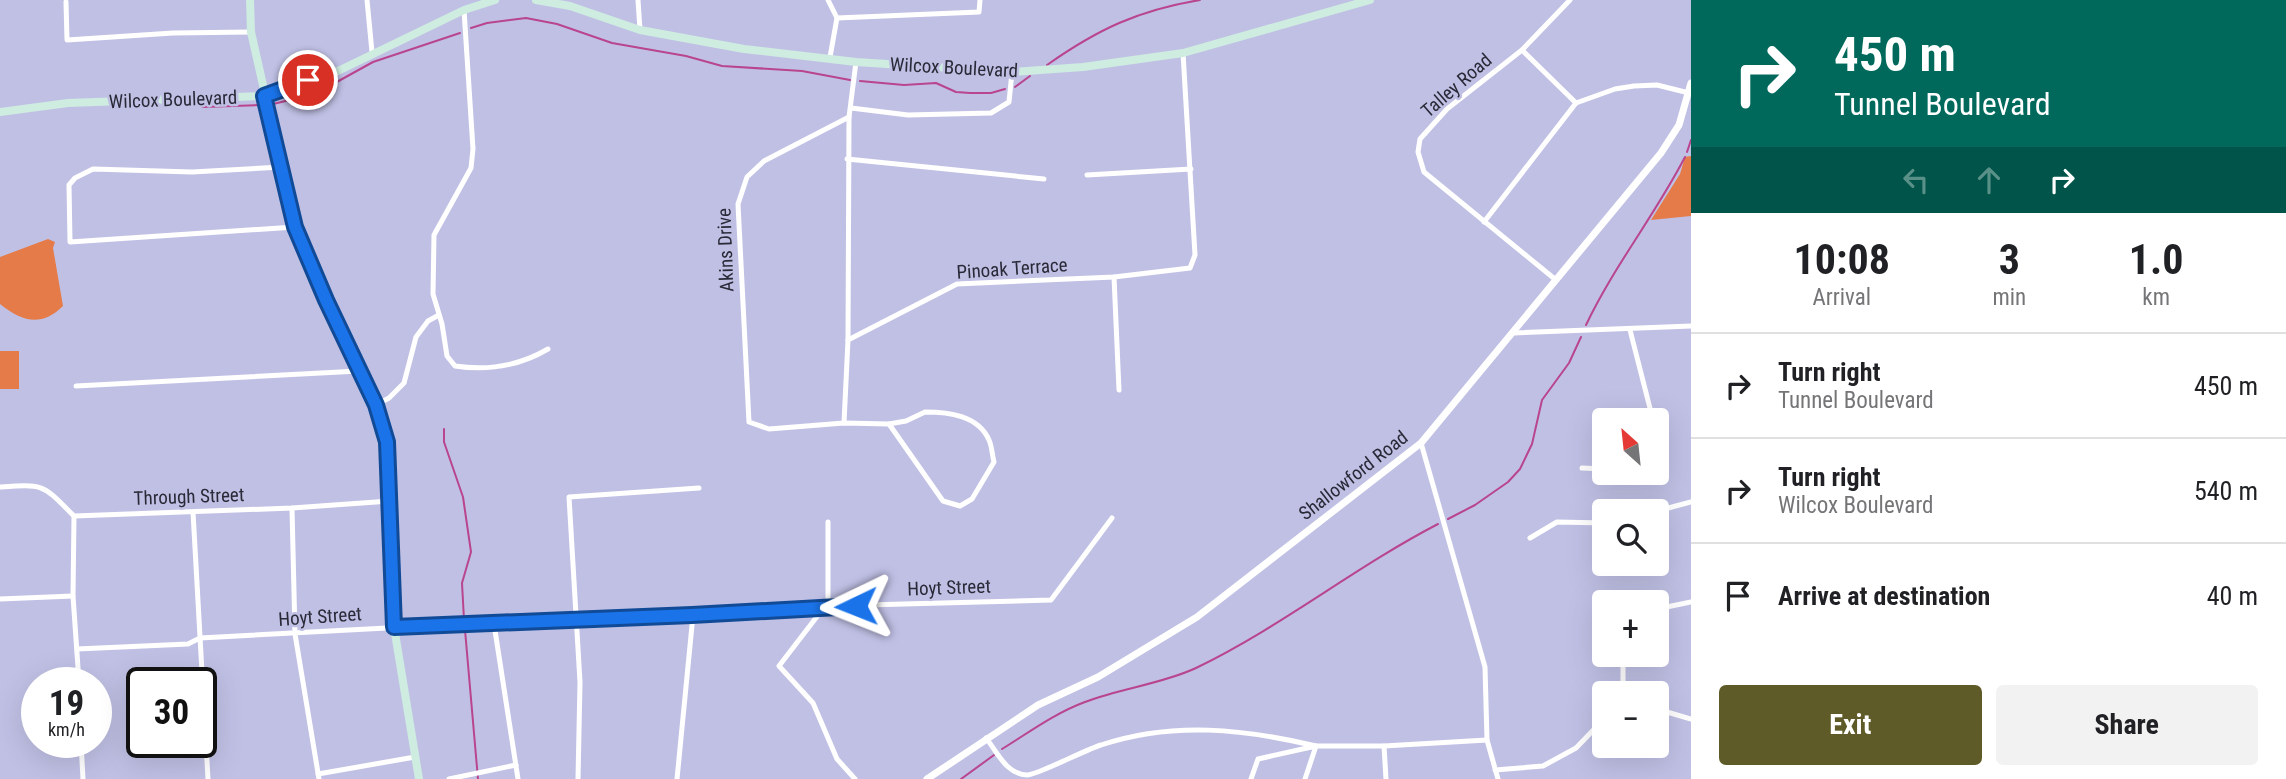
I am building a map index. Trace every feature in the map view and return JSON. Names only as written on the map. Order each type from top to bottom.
[{"type":"main road","points":[[250,0],[251,32],[295,227],[376,405],[387,442],[394,627],[419,779]]},
{"type":"main road","name":"Wilcox Boulevard","points":[[0,112],[68,103],[264,96],[338,71],[372,52],[464,10],[495,0]]},
{"type":"main road","name":"Wilcox Boulevard","points":[[536,0],[570,6],[640,30],[744,49],[856,62],[1012,72],[1083,67],[1183,53],[1370,0]]},
{"type":"street","points":[[367,0],[372,52]]},
{"type":"street","points":[[638,0],[640,30]]},
{"type":"street","points":[[828,0],[837,18],[830,57]]},
{"type":"street","points":[[837,18],[979,12],[980,0]]},
{"type":"street","name":"Talley Road","points":[[1556,280],[1424,172],[1418,152],[1420,139],[1447,109],[1522,50],[1570,0]]},
{"type":"street","points":[[66,2],[67,40],[173,33],[251,32]]},
{"type":"street","points":[[464,10],[473,149],[471,168],[434,234],[433,294],[442,324],[447,356],[455,366],[478,370],[506,366],[532,358],[548,349]]},
{"type":"street","points":[[1522,50],[1576,103]]},
{"type":"street","points":[[1087,175],[1191,169],[1183,53]]},
{"type":"street","points":[[856,62],[847,159],[848,340],[844,423],[890,424],[906,421],[925,412],[949,412],[981,427],[990,441],[994,462],[972,499],[960,506],[943,501],[890,424]]},
{"type":"street","points":[[851,108],[908,115],[991,113],[1009,102],[1012,72]]},
{"type":"street","name":"Shallowford Road","points":[[926,779],[1038,705],[1098,677],[1197,617],[1421,443],[1661,153],[1679,125],[1691,83]]},
{"type":"street","points":[[1484,222],[1576,103],[1615,89],[1634,86],[1657,85],[1689,93]]},
{"type":"street","name":"Akins Drive","points":[[844,423],[769,429],[749,422],[738,204],[747,177],[764,161],[849,117]]},
{"type":"street","points":[[847,159],[1044,179]]},
{"type":"street","points":[[282,167],[192,172],[93,169],[75,178],[69,185],[70,242],[295,227]]},
{"type":"street","name":"Pinoak Terrace","points":[[848,340],[957,284],[1115,276],[1190,268],[1195,255],[1191,169]]},
{"type":"street","points":[[1115,276],[1119,390]]},
{"type":"street","points":[[376,405],[389,398],[404,383],[416,337],[428,321],[439,315]]},
{"type":"street","points":[[1513,332],[1691,326]]},
{"type":"street","points":[[1630,330],[1650,408]]},
{"type":"street","points":[[76,386],[359,372]]},
{"type":"street","points":[[1421,443],[1485,667],[1487,740],[1498,779]]},
{"type":"street","points":[[1582,468],[1592,468]]},
{"type":"street","points":[[0,487],[38,485],[74,516],[73,596],[78,667]]},
{"type":"street","points":[[579,779],[580,682],[569,497],[699,488]]},
{"type":"street","name":"Through Street","points":[[74,516],[292,508],[390,501]]},
{"type":"street","points":[[1669,508],[1691,502]]},
{"type":"street","points":[[292,508],[295,634],[318,777],[415,757]]},
{"type":"street","points":[[193,512],[208,779]]},
{"type":"street","name":"Hoyt Street","points":[[77,649],[188,644],[200,638],[394,627],[692,615],[828,606],[1051,600],[1112,517]]},
{"type":"street","points":[[828,522],[828,606],[822,610],[779,666],[813,703],[837,759],[855,779]]},
{"type":"street","points":[[1530,538],[1558,522],[1592,523]]},
{"type":"street","points":[[0,599],[73,596]]},
{"type":"street","points":[[1669,607],[1691,602]]},
{"type":"street","points":[[677,779],[692,615]]},
{"type":"street","points":[[494,624],[518,779]]},
{"type":"street","points":[[1669,713],[1691,719]]},
{"type":"street","points":[[986,738],[1005,765],[1016,774],[1031,776],[1104,744],[1158,732],[1196,729],[1248,732],[1317,746],[1384,746],[1487,740]]},
{"type":"street","points":[[1495,770],[1543,766],[1576,748],[1592,731]]},
{"type":"street","points":[[1251,779],[1258,759],[1317,746]]},
{"type":"street","points":[[1305,779],[1317,746]]},
{"type":"street","points":[[1384,746],[1386,779]]},
{"type":"street","points":[[82,758],[83,779]]},
{"type":"street","points":[[449,779],[516,765]]},
{"type":"shaded area","points":[[1691,156],[1691,216],[1651,220],[1680,174],[1685,157]]},
{"type":"shaded area","points":[[48,239],[55,242],[53,248],[63,306],[47,317],[32,320],[24,318],[0,304],[0,257]]},
{"type":"shaded area","points":[[0,351],[19,351],[19,389],[0,389]]},
{"type":"waterway","points":[[1047,65],[1102,31],[1138,15],[1200,0]]},
{"type":"waterway","points":[[471,28],[526,18],[557,24],[612,43],[686,56],[722,66],[802,71],[850,80]]},
{"type":"waterway","points":[[273,104],[315,94],[373,62],[460,33]]},
{"type":"waterway","points":[[1015,87],[1030,76]]},
{"type":"waterway","points":[[860,81],[904,85],[936,83],[956,92],[970,93],[991,93],[1005,89]]},
{"type":"waterway","points":[[202,107],[261,105]]},
{"type":"waterway","points":[[1687,152],[1691,140]]},
{"type":"waterway","points":[[1586,325],[1685,157]]},
{"type":"waterway","points":[[1448,519],[1475,505],[1508,482],[1520,469],[1532,444],[1542,400],[1569,363],[1581,337]]},
{"type":"waterway","points":[[444,429],[444,442],[463,497],[471,552],[462,583],[464,620]]},
{"type":"waterway","points":[[1002,749],[1074,707],[1196,668],[1258,634],[1438,524]]},
{"type":"waterway","points":[[465,630],[478,779]]},
{"type":"waterway","points":[[961,779],[994,755]]},
{"type":"route","points":[[308,80],[264,96],[295,227],[376,405],[387,442],[394,627],[856,606]]}]
